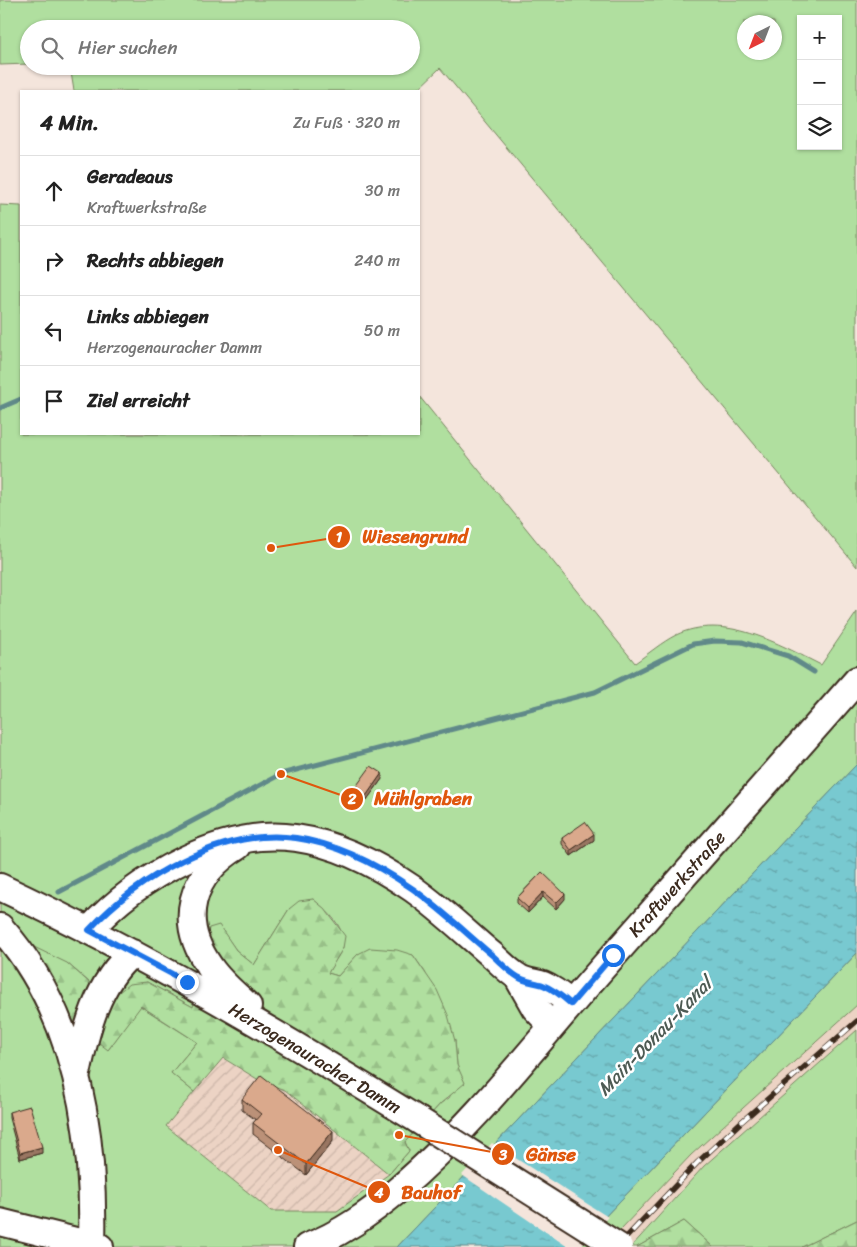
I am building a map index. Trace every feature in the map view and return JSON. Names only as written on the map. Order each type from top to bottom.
[{"type":"main road","name":"Kraftwerkstraße","points":[[307,1247],[355,1222],[415,1175],[467,1126],[571,1004],[857,680]]},
{"type":"main road","points":[[89,930],[128,894],[170,868],[212,848],[269,837],[295,838],[323,844],[354,855],[414,890],[518,978],[535,1008],[552,1026]]},
{"type":"main road","points":[[247,840],[219,860],[202,879],[193,901],[193,930],[201,952],[211,968],[233,992],[290,1041]]},
{"type":"main road","name":"Herzogenauracher Damm","points":[[0,888],[132,952],[290,1041],[619,1247]]},
{"type":"main road","points":[[0,927],[17,946],[48,998],[77,1074],[92,1164],[96,1246],[0,1222]]},
{"type":"main road","points":[[77,1074],[84,1039],[102,992],[117,966],[132,952]]},
{"type":"main road","points":[[518,978],[544,986],[571,1004]]},
{"type":"main road","points":[[546,1202],[598,1247]]},
{"type":"shaded area","points":[[857,1005],[857,1030],[704,1166],[631,1247],[604,1247],[691,1155]]},
{"type":"shaded area","points":[[222,1058],[262,1082],[285,1090],[389,1174],[337,1211],[271,1211],[166,1126]]},
{"type":"green space","points":[[0,0],[857,0],[857,567],[440,68],[417,90],[74,90],[71,75],[420,75],[420,20],[20,20],[20,64],[0,65]]},
{"type":"green space","points":[[0,205],[20,206],[20,435],[420,435],[420,397],[635,663],[676,635],[694,629],[713,627],[732,629],[769,640],[821,665],[857,612],[857,764],[397,1247],[0,1247]],"holes":[[[313,899],[330,914],[339,927],[343,942],[341,952],[328,973],[338,976],[358,954],[413,955],[425,972],[455,1041],[457,1065],[461,1076],[449,1098],[441,1103],[405,1142],[409,1151],[389,1174],[337,1211],[271,1211],[166,1126],[194,1092],[171,1073],[197,1042],[140,1006],[108,1050],[67,963],[110,1000],[147,982],[193,1007],[219,926],[236,950],[254,965],[289,909]]]},
{"type":"green space","points":[[313,899],[325,909],[345,936],[343,948],[328,973],[338,976],[358,954],[370,948],[397,950],[413,955],[437,990],[448,1015],[455,1041],[457,1065],[465,1083],[441,1103],[405,1142],[409,1151],[389,1174],[285,1090],[262,1082],[223,1058],[194,1092],[171,1073],[197,1042],[141,1006],[108,1050],[71,1021],[32,946],[67,963],[109,1000],[129,984],[147,982],[193,1007],[209,928],[219,925],[236,950],[254,965],[289,909],[299,901]]},
{"type":"green space","points":[[857,953],[857,1005],[691,1155],[604,1247],[576,1247]]},
{"type":"green space","points":[[857,1030],[857,1220],[802,1247],[713,1247],[684,1221],[637,1247],[631,1247],[704,1166]]},
{"type":"green space","points":[[857,1220],[857,1247],[802,1247]]},
{"type":"green space","points":[[684,1221],[713,1247],[637,1247]]},
{"type":"water","name":"Main-Donau-Kanal","points":[[857,764],[857,953],[576,1247],[397,1247]]},
{"type":"pier","points":[[492,1143],[608,1217],[580,1247],[568,1247],[462,1175]]},
{"type":"building","points":[[371,766],[382,773],[366,796],[355,788]]},
{"type":"building","points":[[585,822],[594,834],[571,850],[562,838]]},
{"type":"building","points":[[542,872],[565,894],[556,903],[543,892],[528,908],[517,898]]},
{"type":"building","points":[[261,1075],[333,1131],[306,1164],[253,1123],[261,1114],[242,1099]]},
{"type":"building","points":[[30,1106],[42,1147],[20,1153],[9,1112]]},
{"type":"waterway","points":[[0,408],[20,399]]},
{"type":"waterway","points":[[59,892],[281,774],[595,692],[693,644],[715,641],[742,642],[788,656],[814,672]]},
{"type":"railway","points":[[617,1247],[698,1162],[857,1021]]},
{"type":"place","name":"Wiesengrund","points":[[271,548]]},
{"type":"place","name":"Mühlgraben","points":[[281,774]]},
{"type":"place","name":"Gänse","points":[[399,1135]]},
{"type":"place","name":"Bauhof","points":[[278,1150]]},
{"type":"route","points":[[187,982],[89,930],[104,914],[128,894],[145,882],[195,854],[230,843],[269,837],[295,838],[323,844],[354,855],[387,872],[414,890],[440,911],[518,978],[544,986],[565,998],[571,1004],[613,955]]}]
